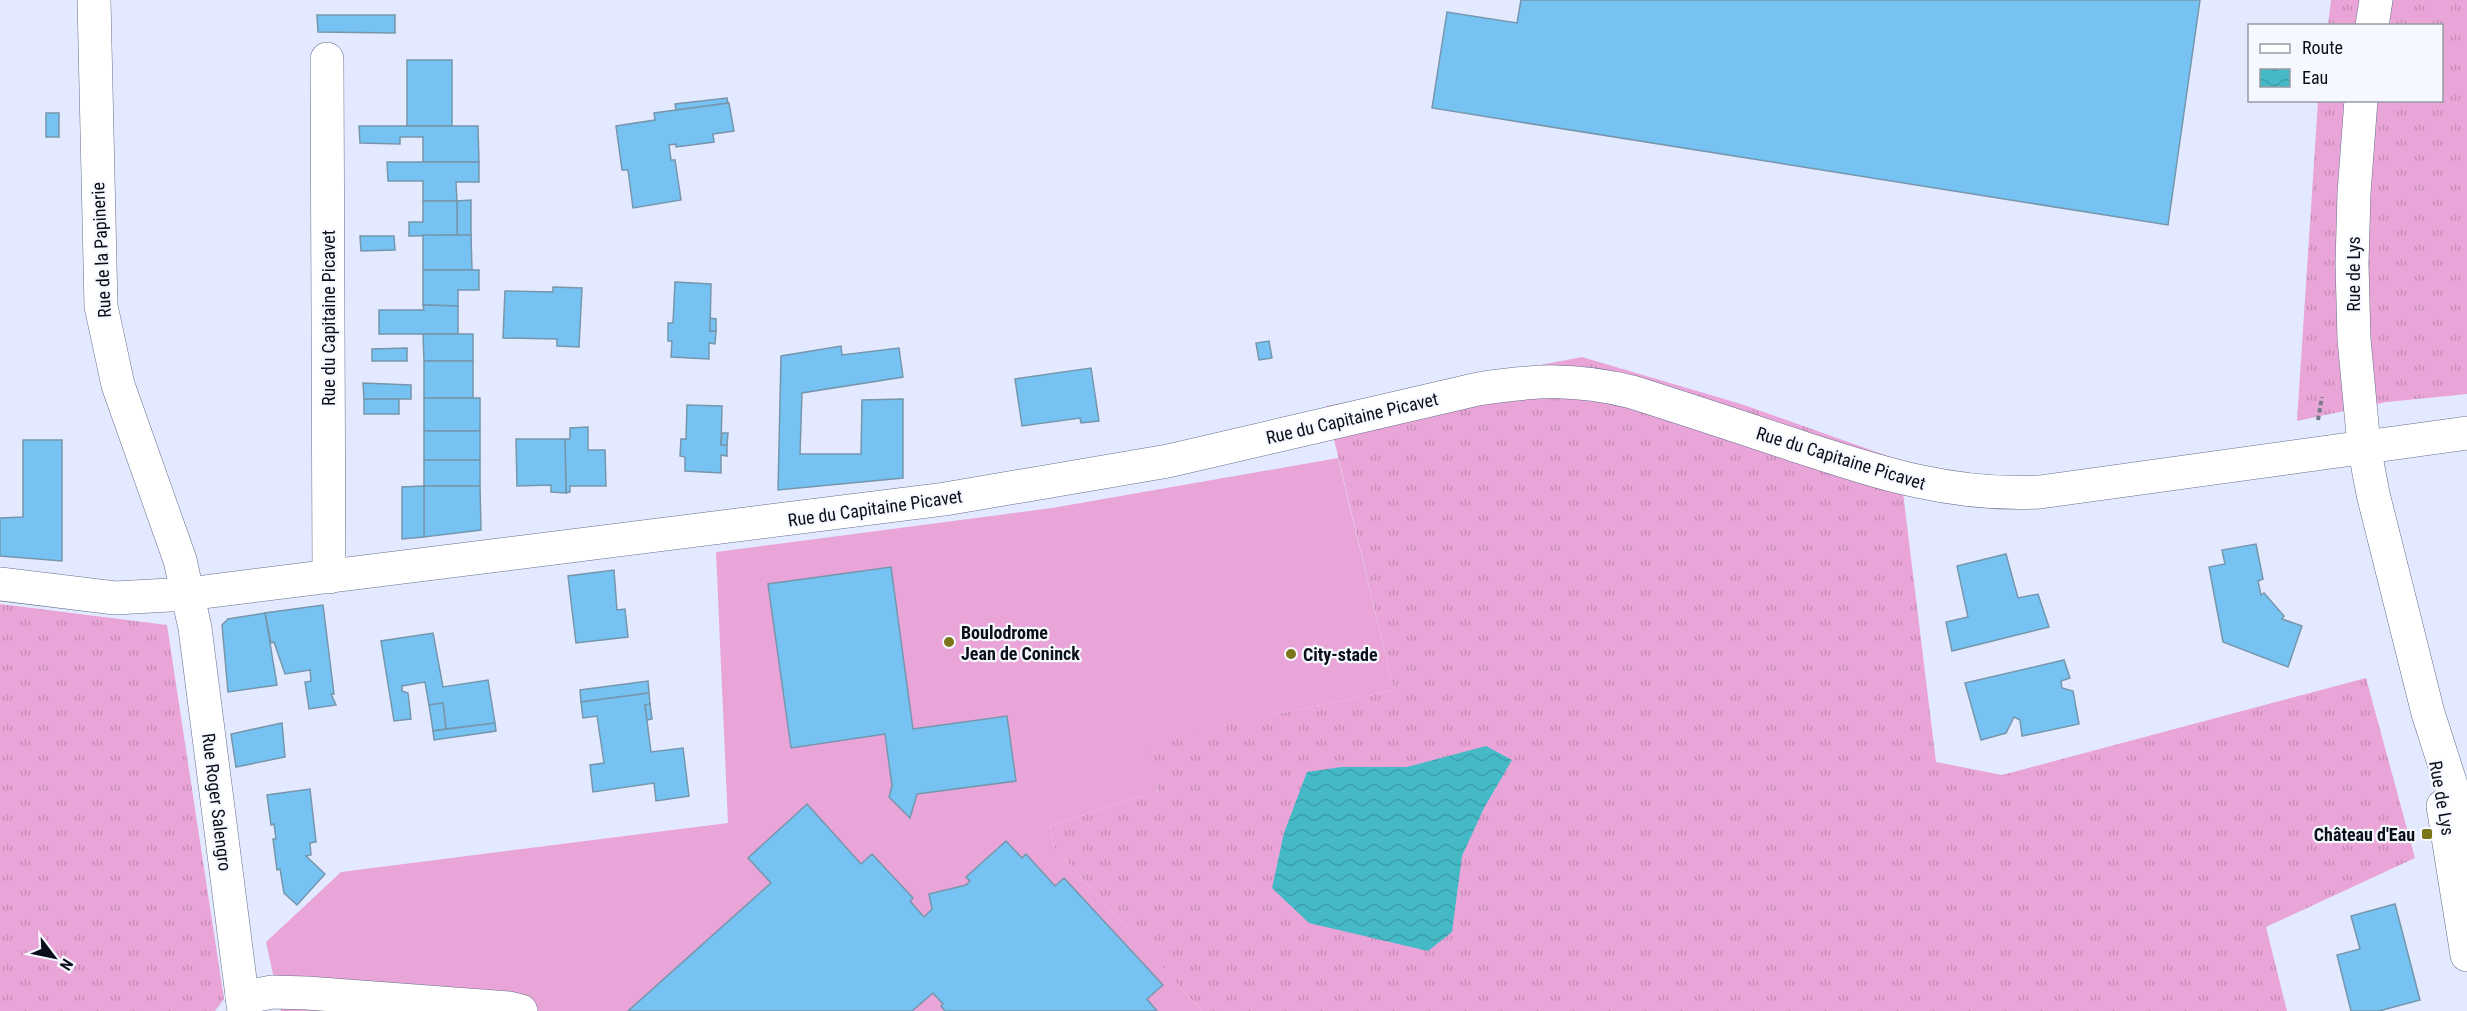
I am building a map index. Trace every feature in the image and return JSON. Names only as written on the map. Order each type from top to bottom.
[{"type":"street","name":"Rue de la Papinerie","points":[[94,0],[101,306],[118,385],[180,560],[188,594]]},
{"type":"street","points":[[2372,24],[2376,0]]},
{"type":"street","name":"Rue du Capitaine Picavet","points":[[327,59],[329,577]]},
{"type":"street","name":"Rue de Lys","points":[[2361,102],[2354,193],[2352,264],[2354,339],[2364,447],[2378,516],[2428,713],[2467,835]]},
{"type":"street","name":"Rue du Capitaine Picavet","points":[[0,584],[115,598],[188,594],[945,499],[1168,461],[1478,389],[1527,381],[1597,383],[1632,392],[1875,472],[1964,491],[2008,494],[2040,492],[2364,447]]},
{"type":"street","points":[[2364,447],[2467,433]]},
{"type":"street","name":"Rue Roger Salengro","points":[[188,594],[195,628],[243,1005]]},
{"type":"street","name":"Rue de Lys","points":[[2428,713],[2467,955]]},
{"type":"street","points":[[243,1005],[272,992],[509,1008],[520,1011]]},
{"type":"green space","points":[[2331,0],[2467,0],[2467,394],[2387,402],[2297,421],[2318,102],[2443,102],[2443,24],[2328,24]]},
{"type":"green space","points":[[1582,357],[1741,404],[1899,460],[1936,762],[2002,775],[2366,678],[2415,858],[2266,927],[2287,1011],[1202,1011],[1054,847],[1050,826],[1159,791],[1148,740],[1394,690],[1326,406]]},
{"type":"green space","points":[[1338,458],[1394,690],[1149,740],[1159,791],[1050,826],[1054,847],[1202,1011],[281,1011],[266,942],[341,872],[728,823],[716,552],[1052,508]]},
{"type":"green space","points":[[0,604],[167,625],[224,999],[215,1011],[0,1011]]},
{"type":"water","points":[[1486,746],[1512,760],[1484,808],[1462,856],[1452,932],[1428,951],[1309,923],[1272,888],[1284,833],[1307,772],[1342,767],[1407,767]]},
{"type":"building","points":[[1521,0],[2200,0],[2168,225],[1432,108],[1447,12],[1517,23]]},
{"type":"building","points":[[317,15],[395,15],[395,33],[318,32]]},
{"type":"building","points":[[407,60],[452,60],[452,126],[407,126]]},
{"type":"building","points":[[727,98],[728,103],[676,110],[675,104]]},
{"type":"building","points":[[729,103],[734,131],[713,134],[714,142],[676,147],[676,144],[669,145],[671,160],[675,160],[681,200],[633,208],[628,170],[622,170],[616,126],[655,120],[654,113]]},
{"type":"building","points":[[46,113],[59,113],[59,137],[46,137]]},
{"type":"building","points":[[359,126],[478,126],[479,162],[423,162],[423,137],[400,137],[400,144],[360,143]]},
{"type":"building","points":[[387,162],[479,162],[479,182],[456,182],[457,201],[423,201],[423,181],[388,181]]},
{"type":"building","points":[[471,200],[471,235],[457,235],[457,201]]},
{"type":"building","points":[[423,201],[457,201],[457,235],[409,236],[409,222],[423,222]]},
{"type":"building","points":[[423,235],[471,235],[472,270],[423,270]]},
{"type":"building","points":[[360,236],[394,236],[395,250],[361,251]]},
{"type":"building","points":[[423,270],[479,270],[479,290],[458,290],[458,306],[423,305]]},
{"type":"building","points":[[675,282],[711,284],[710,331],[716,331],[715,344],[709,343],[709,359],[671,357],[672,341],[668,341],[668,323],[673,323]]},
{"type":"building","points":[[553,287],[582,288],[579,347],[557,346],[557,339],[503,338],[505,291],[553,292]]},
{"type":"building","points":[[423,305],[458,306],[458,334],[379,334],[379,310],[424,310]]},
{"type":"building","points":[[710,318],[716,319],[716,331],[710,331]]},
{"type":"building","points":[[423,334],[473,334],[473,361],[424,361]]},
{"type":"building","points":[[1269,341],[1272,358],[1259,360],[1256,343]]},
{"type":"building","points":[[841,346],[842,355],[899,348],[903,377],[802,393],[800,454],[861,454],[862,400],[903,399],[903,478],[778,490],[781,356]]},
{"type":"building","points":[[407,348],[407,361],[372,361],[372,349]]},
{"type":"building","points":[[424,361],[473,361],[473,398],[424,398]]},
{"type":"building","points":[[1091,368],[1099,421],[1081,423],[1080,418],[1022,426],[1015,379]]},
{"type":"building","points":[[363,383],[411,385],[411,399],[364,399]]},
{"type":"building","points":[[424,398],[480,398],[480,431],[424,431]]},
{"type":"building","points":[[364,399],[399,399],[399,414],[364,414]]},
{"type":"building","points":[[687,405],[722,406],[721,445],[727,445],[727,456],[721,455],[721,473],[685,471],[685,457],[680,456],[681,439],[686,439]]},
{"type":"building","points":[[588,427],[588,450],[605,450],[606,486],[570,486],[570,492],[566,493],[565,439],[570,439],[570,428]]},
{"type":"building","points":[[424,431],[480,431],[480,460],[424,460]]},
{"type":"building","points":[[722,433],[728,433],[727,445],[721,445]]},
{"type":"building","points":[[516,439],[565,439],[566,493],[551,492],[551,485],[517,486]]},
{"type":"building","points":[[23,440],[62,440],[62,561],[0,556],[0,518],[23,517]]},
{"type":"building","points":[[424,460],[480,460],[480,486],[424,486]]},
{"type":"building","points":[[424,486],[480,486],[481,530],[424,537]]},
{"type":"building","points":[[424,486],[424,537],[402,539],[402,487]]},
{"type":"building","points":[[2256,544],[2263,579],[2258,581],[2261,595],[2264,593],[2284,616],[2282,619],[2302,626],[2288,667],[2223,642],[2209,567],[2225,564],[2222,550]]},
{"type":"building","points":[[2006,554],[2018,598],[2038,594],[2049,627],[1952,651],[1946,622],[1968,617],[1957,566]]},
{"type":"building","points":[[891,567],[913,729],[1007,716],[1016,781],[917,794],[910,818],[889,797],[892,786],[885,734],[791,748],[768,584]]},
{"type":"building","points":[[614,570],[617,610],[625,609],[628,637],[576,643],[568,576]]},
{"type":"building","points":[[323,605],[334,694],[331,694],[336,705],[309,709],[305,682],[311,681],[310,670],[285,674],[274,642],[271,643],[265,613]]},
{"type":"building","points":[[265,613],[277,685],[228,692],[222,625],[228,619]]},
{"type":"building","points":[[433,633],[443,687],[488,680],[495,723],[446,729],[443,703],[429,705],[425,682],[402,686],[402,691],[408,693],[411,719],[394,721],[381,641]]},
{"type":"building","points":[[2064,660],[2070,678],[2061,681],[2062,688],[2073,691],[2079,724],[2022,736],[2020,720],[2014,717],[2006,733],[1981,740],[1965,683]]},
{"type":"building","points":[[648,681],[649,693],[581,702],[580,690]]},
{"type":"building","points":[[649,693],[650,704],[645,705],[651,752],[683,748],[689,796],[656,801],[654,783],[593,792],[590,765],[604,763],[597,716],[583,718],[581,702]]},
{"type":"building","points":[[443,703],[446,729],[433,731],[429,705]]},
{"type":"building","points":[[650,704],[652,719],[647,720],[645,705]]},
{"type":"building","points":[[282,723],[285,757],[236,767],[231,734]]},
{"type":"building","points":[[495,723],[496,731],[434,740],[433,731]]},
{"type":"building","points":[[310,789],[316,842],[310,843],[311,855],[306,856],[325,874],[297,905],[284,893],[280,869],[277,870],[273,839],[276,839],[274,824],[271,825],[267,795]]},
{"type":"building","points":[[807,804],[861,864],[872,854],[913,898],[910,901],[924,917],[932,909],[929,894],[966,885],[970,881],[966,877],[1006,841],[1022,858],[1026,854],[1055,886],[1064,878],[1163,985],[1147,999],[1157,1011],[945,1011],[941,1006],[943,1004],[933,993],[912,1011],[628,1011],[771,883],[748,858]]},
{"type":"building","points":[[2395,904],[2420,1000],[2379,1011],[2351,1011],[2337,955],[2360,949],[2351,916]]},
{"type":"place","name":"Boulodrome Jean de Coninck","points":[[949,642]]},
{"type":"place","name":"City-stade","points":[[1291,654]]},
{"type":"place","name":"Château d'Eau","points":[[2427,834]]}]
